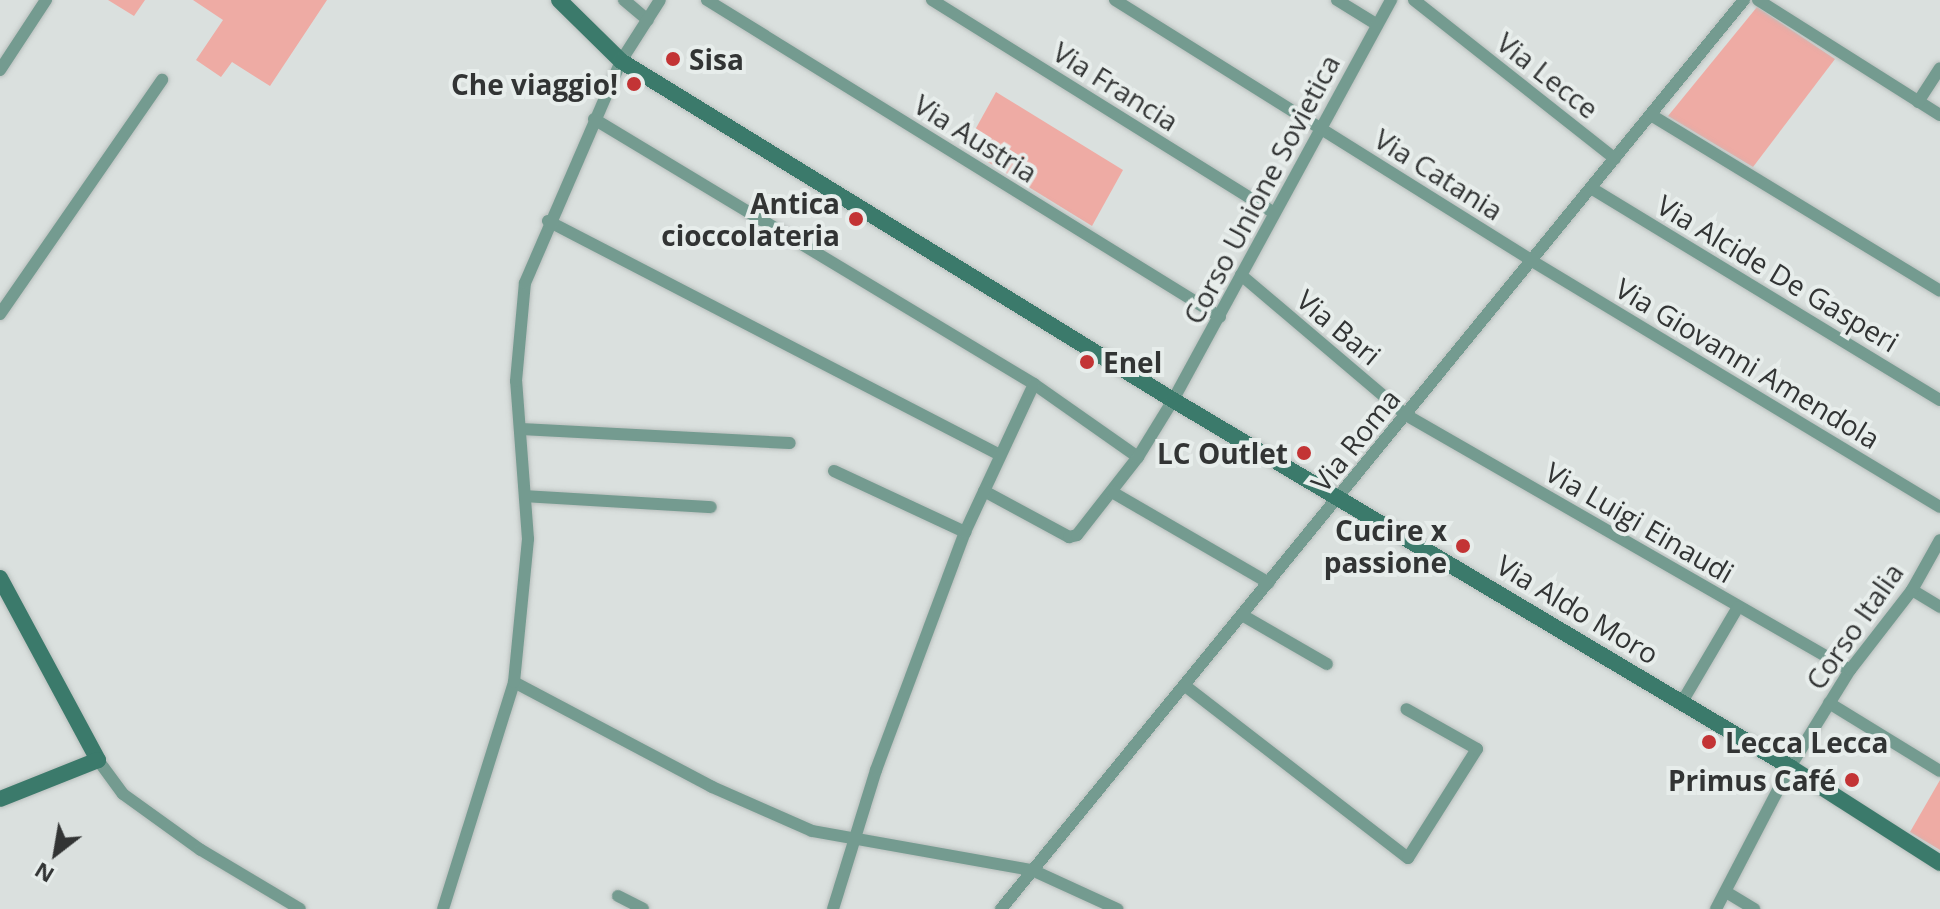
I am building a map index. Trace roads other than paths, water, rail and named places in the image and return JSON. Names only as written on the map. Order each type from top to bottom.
[{"type":"street","points":[[0,70],[46,0]]},
{"type":"street","name":"Via Aldo Moro","points":[[559,0],[621,61],[1173,400],[1340,496],[1790,767],[1940,863]]},
{"type":"street","points":[[624,0],[648,20]]},
{"type":"street","points":[[443,909],[514,682],[528,539],[516,340],[525,283],[548,221],[621,61],[660,0]]},
{"type":"street","name":"Via Austria","points":[[707,0],[1220,317]]},
{"type":"street","name":"Via Francia","points":[[932,0],[1274,213]]},
{"type":"street","name":"Via Catania","points":[[1115,0],[1532,261]]},
{"type":"street","points":[[1337,0],[1376,24]]},
{"type":"street","name":"Corso Unione Sovietica","points":[[984,491],[1069,537],[1112,492],[1173,400],[1391,0]]},
{"type":"street","name":"Via Lecce","points":[[1414,0],[1615,159]]},
{"type":"street","name":"Via Roma","points":[[1001,909],[1744,0]]},
{"type":"street","points":[[1758,0],[1940,115]]},
{"type":"street","points":[[1918,102],[1940,68]]},
{"type":"street","points":[[0,314],[162,80]]},
{"type":"street","points":[[1651,115],[1940,291]]},
{"type":"street","points":[[594,119],[1034,384],[1138,457]]},
{"type":"street","name":"Via Alcide De Gasperi","points":[[1591,188],[1940,400]]},
{"type":"street","points":[[548,221],[1000,455]]},
{"type":"street","name":"Via Giovanni Amendola","points":[[1532,261],[1940,507]]},
{"type":"street","name":"Via Bari","points":[[1241,275],[1406,415]]},
{"type":"street","points":[[833,909],[876,770],[965,532],[1034,384]]},
{"type":"street","name":"Via Luigi Einaudi","points":[[1406,415],[1850,670]]},
{"type":"street","points":[[521,429],[790,443]]},
{"type":"street","points":[[834,471],[965,532]]},
{"type":"street","points":[[1112,492],[1269,583]]},
{"type":"street","points":[[525,496],[711,507]]},
{"type":"street","name":"Corso Italia","points":[[1716,909],[1790,767],[1850,670],[1912,590],[1940,540]]},
{"type":"street","points":[[0,578],[98,760],[123,794],[201,850],[300,909]]},
{"type":"street","points":[[1912,590],[1940,607]]},
{"type":"street","points":[[1682,702],[1738,607]]},
{"type":"street","points":[[1242,615],[1327,664]]},
{"type":"street","points":[[514,682],[712,787],[812,831],[1032,870],[1117,909]]},
{"type":"street","points":[[1184,685],[1408,858],[1477,749],[1406,709]]},
{"type":"street","points":[[1829,703],[1940,771]]},
{"type":"street","points":[[0,799],[98,760]]},
{"type":"street","points":[[1726,892],[1754,909]]},
{"type":"street","points":[[618,896],[643,909]]},
{"type":"place","name":"Sisa","points":[[673,59]]},
{"type":"place","name":"Che viaggio!","points":[[634,84]]},
{"type":"place","name":"Antica cioccolateria","points":[[856,219]]},
{"type":"place","name":"Enel","points":[[1087,362]]},
{"type":"place","name":"LC Outlet","points":[[1304,453]]},
{"type":"place","name":"Cucire x passione","points":[[1463,546]]},
{"type":"place","name":"Lecca Lecca","points":[[1709,742]]},
{"type":"place","name":"Primus Café","points":[[1852,780]]}]
